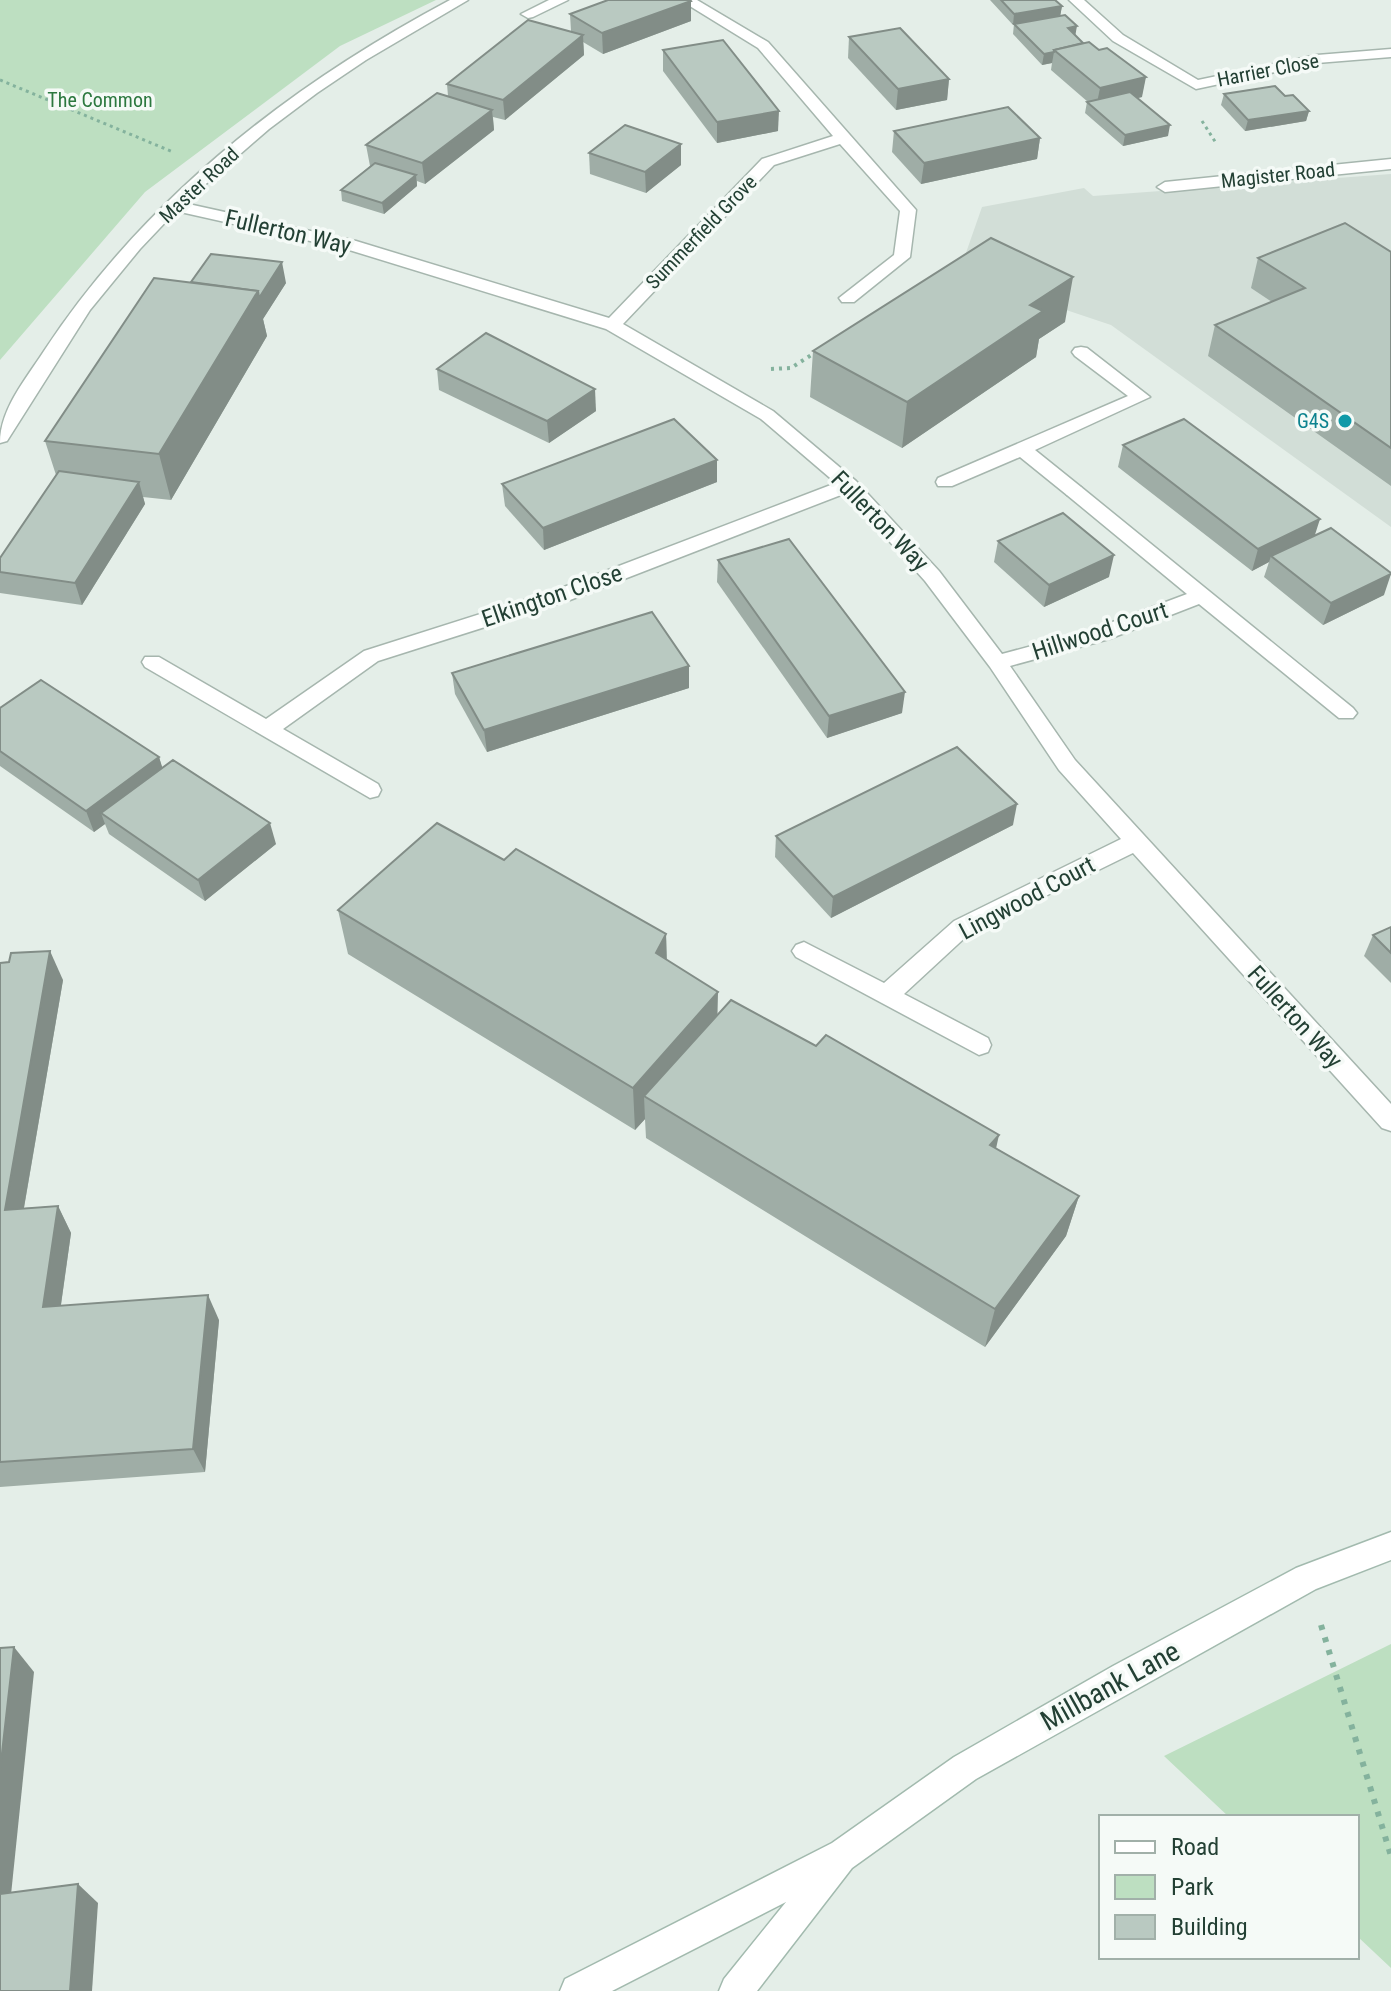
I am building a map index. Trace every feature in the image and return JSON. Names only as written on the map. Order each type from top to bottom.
[{"type":"street","name":"Master Road","points":[[0,437],[40,371],[98,289],[174,206],[316,88],[398,32],[461,0]]},
{"type":"street","points":[[528,14],[561,0]]},
{"type":"street","points":[[687,0],[763,45],[908,210],[902,257],[848,298]]},
{"type":"street","name":"Harrier Close","points":[[1076,0],[1118,38],[1196,85],[1317,59],[1391,53]]},
{"type":"street","name":"Summerfield Grove","points":[[612,325],[768,162],[843,138]]},
{"type":"street","name":"Magister Road","points":[[1165,187],[1391,164]]},
{"type":"street","name":"Fullerton Way","points":[[174,206],[350,245],[612,325],[767,415],[849,485],[932,576],[997,662],[1067,765],[1391,1121]]},
{"type":"street","points":[[945,482],[1141,397],[1081,352]]},
{"type":"street","name":"Hillwood Court","points":[[1022,449],[1346,713]]},
{"type":"street","name":"Elkington Close","points":[[268,729],[371,656],[563,595],[849,485]]},
{"type":"street","name":"Hillwood Court","points":[[997,662],[1049,651],[1131,627],[1202,595]]},
{"type":"street","points":[[152,662],[370,790]]},
{"type":"street","name":"Lingwood Court","points":[[886,996],[962,927],[1137,841]]},
{"type":"street","points":[[804,951],[979,1045]]},
{"type":"street","name":"Millbank Lane","points":[[577,1991],[844,1855],[965,1768],[1307,1578],[1391,1546]]},
{"type":"street","name":"Millbank Lane","points":[[736,1991],[844,1855]]},
{"type":"path","points":[[0,80],[215,169]]},
{"type":"path","points":[[1196,85],[1203,122],[1237,178]]},
{"type":"path","points":[[724,390],[757,369],[791,368],[816,352]]},
{"type":"path","points":[[1307,1578],[1391,1856]]},
{"type":"shaded area","points":[[1391,174],[1391,527],[1111,325],[985,283],[960,270],[982,207],[1084,188],[1093,196]]},
{"type":"green space","name":"The Common","points":[[0,0],[436,0],[340,46],[145,192],[0,360]]},
{"type":"green space","points":[[1391,1644],[1391,1968],[1359,1938],[1359,1815],[1227,1815],[1164,1756]]},
{"type":"building","points":[[608,0],[691,1],[602,33],[570,14]]},
{"type":"building","points":[[1001,0],[1055,0],[1062,6],[1014,14]]},
{"type":"building","points":[[1065,15],[1077,26],[1068,28],[1083,43],[1044,54],[1014,24]]},
{"type":"building","points":[[528,20],[583,35],[503,100],[447,84]]},
{"type":"building","points":[[900,28],[949,79],[898,89],[849,37]]},
{"type":"building","points":[[723,40],[779,111],[717,122],[663,50]]},
{"type":"building","points":[[1089,42],[1099,50],[1107,48],[1146,77],[1100,88],[1054,50]]},
{"type":"building","points":[[1275,86],[1285,96],[1293,95],[1309,111],[1248,120],[1224,94]]},
{"type":"building","points":[[1130,92],[1170,125],[1125,135],[1087,102]]},
{"type":"building","points":[[437,93],[492,110],[422,163],[366,145]]},
{"type":"building","points":[[1008,107],[1040,138],[924,163],[894,131]]},
{"type":"building","points":[[625,125],[681,144],[645,172],[589,153]]},
{"type":"building","points":[[375,163],[416,175],[382,203],[341,190]]},
{"type":"building","name":"G4S","points":[[1345,223],[1391,252],[1391,448],[1215,325],[1305,288],[1258,258]]},
{"type":"building","points":[[991,238],[1073,277],[1030,305],[1043,311],[907,402],[813,351]]},
{"type":"building","points":[[211,254],[282,262],[259,298],[258,291],[191,282]]},
{"type":"building","points":[[154,278],[258,291],[159,454],[45,441]]},
{"type":"building","points":[[486,333],[595,389],[547,421],[437,369]]},
{"type":"building","points":[[674,419],[717,460],[543,528],[502,484]]},
{"type":"building","points":[[1184,419],[1320,519],[1258,549],[1123,445]]},
{"type":"building","points":[[59,471],[139,482],[75,583],[0,572],[0,558]]},
{"type":"building","points":[[1063,513],[1114,555],[1049,585],[998,541]]},
{"type":"building","points":[[1331,528],[1391,574],[1331,603],[1271,556]]},
{"type":"building","points":[[789,539],[905,692],[829,716],[718,560]]},
{"type":"building","points":[[652,612],[689,666],[484,730],[452,673]]},
{"type":"building","points":[[41,680],[159,757],[86,811],[0,751],[0,708]]},
{"type":"building","points":[[957,747],[1017,804],[833,897],[776,836]]},
{"type":"building","points":[[173,760],[270,823],[198,880],[101,813]]},
{"type":"building","points":[[437,823],[504,860],[516,849],[666,934],[656,953],[718,992],[633,1088],[338,910]]},
{"type":"building","points":[[1391,927],[1391,953],[1373,935]]},
{"type":"building","points":[[50,951],[5,1210],[58,1206],[43,1307],[208,1295],[193,1449],[0,1462],[0,963],[9,962],[11,953]]},
{"type":"building","points":[[731,1000],[816,1046],[826,1035],[999,1135],[990,1145],[1079,1196],[995,1309],[644,1096]]},
{"type":"building","points":[[14,1647],[0,1771],[0,1648]]},
{"type":"building","points":[[78,1884],[70,1991],[0,1991],[0,1894]]},
{"type":"place","name":"G4S","points":[[1345,421]]}]
